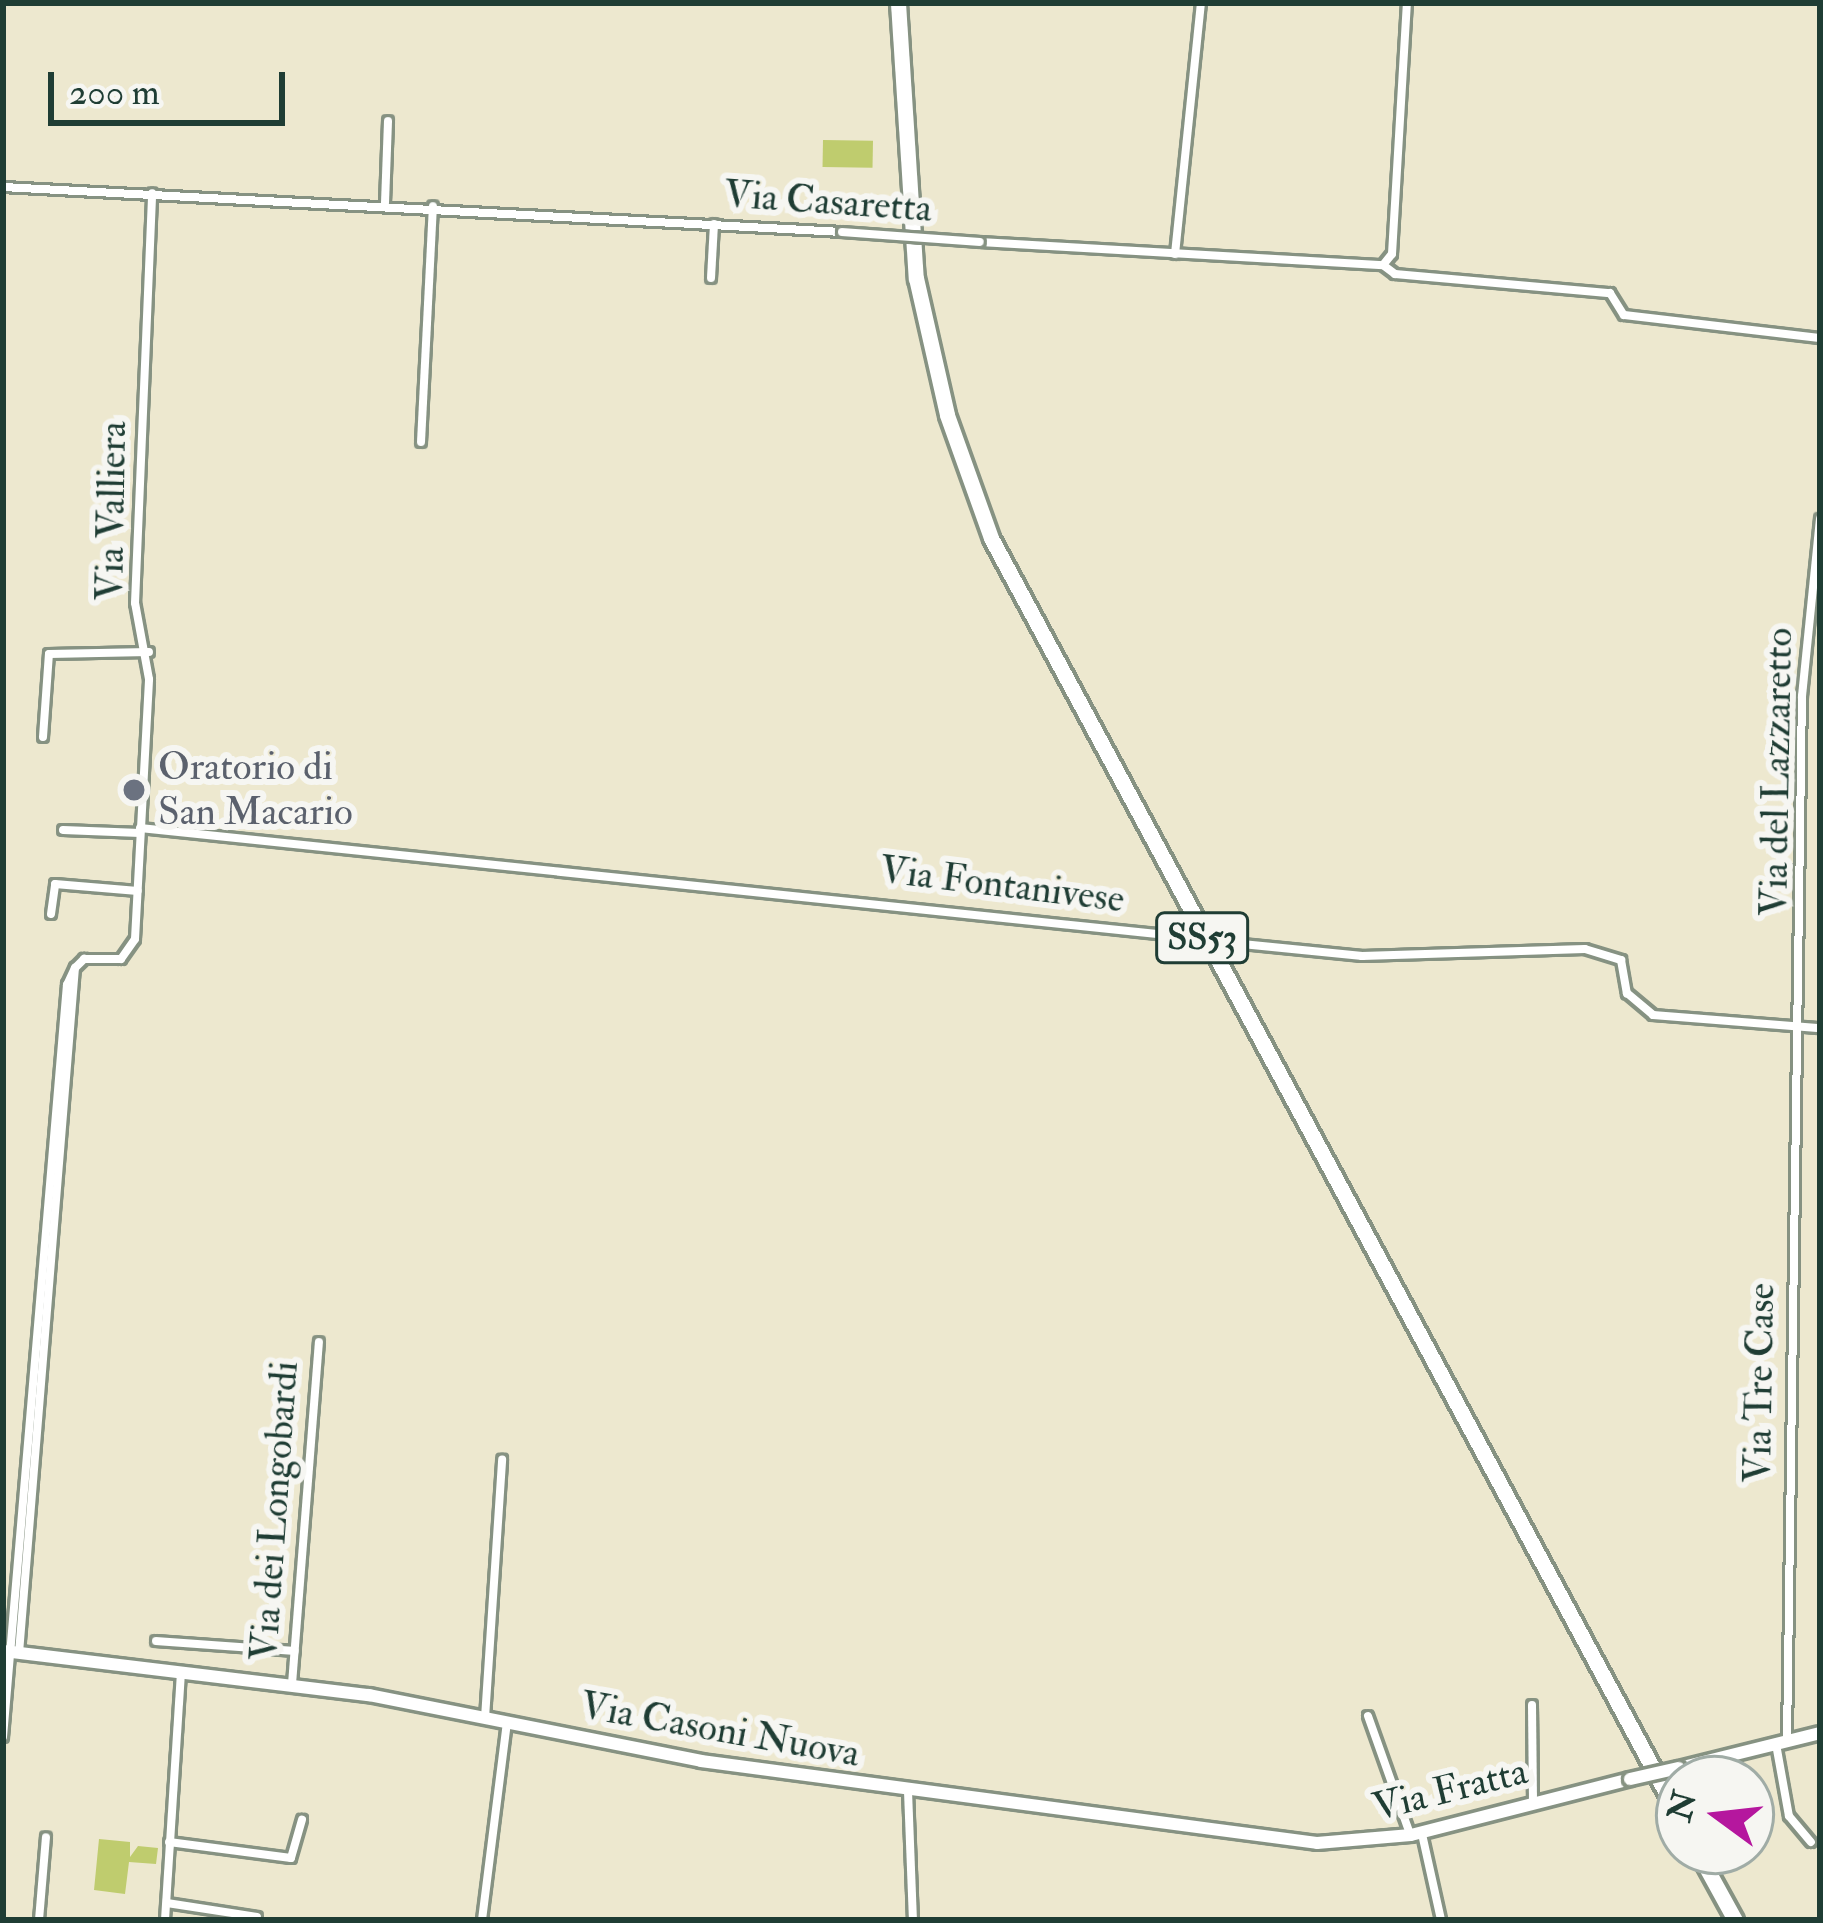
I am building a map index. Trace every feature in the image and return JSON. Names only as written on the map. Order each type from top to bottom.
[{"type":"highway","name":"SS53","points":[[898,3],[916,278],[946,415],[991,538],[1655,1772]]},
{"type":"highway","points":[[1710,1875],[1735,1920]]},
{"type":"main road","name":"Via Casoni Nuova","points":[[11,1652],[292,1684],[946,1796]]},
{"type":"main road","name":"Via Fratta","points":[[946,1796],[1317,1844],[1416,1834],[1533,1801],[1820,1733]]},
{"type":"street","points":[[1175,254],[1201,3]]},
{"type":"street","points":[[1383,265],[1392,254],[1407,3]]},
{"type":"street","points":[[385,203],[388,121]]},
{"type":"street","name":"Via Casaretta","points":[[3,187],[385,203],[1383,265],[1395,274],[1610,293],[1624,315],[1820,338]]},
{"type":"street","name":"Via Valliera","points":[[11,1652],[75,968],[84,959],[131,953],[138,891],[149,652],[135,603],[152,193]]},
{"type":"street","points":[[421,442],[433,206]]},
{"type":"street","points":[[711,278],[714,224]]},
{"type":"street","name":"Via del Lazzaretto","points":[[1799,1026],[1802,696],[1820,519]]},
{"type":"street","points":[[43,737],[50,654],[149,652]]},
{"type":"street","name":"Via Fontanivese","points":[[63,830],[140,831],[1362,956],[1585,950],[1621,960],[1628,993],[1653,1015],[1820,1028]]},
{"type":"street","points":[[51,914],[55,884],[138,891]]},
{"type":"street","name":"Via Tre Case","points":[[1799,1026],[1782,1743],[1790,1816],[1811,1842]]},
{"type":"street","name":"Via dei Longobardi","points":[[292,1684],[319,1342]]},
{"type":"street","points":[[485,1718],[502,1460]]},
{"type":"street","points":[[156,1641],[295,1651]]},
{"type":"street","points":[[3,1737],[11,1652]]},
{"type":"street","points":[[166,1920],[181,1672]]},
{"type":"street","points":[[1532,1705],[1533,1801]]},
{"type":"street","points":[[1368,1716],[1416,1834],[1441,1920]]},
{"type":"street","points":[[482,1920],[507,1723]]},
{"type":"street","points":[[908,1791],[913,1920]]},
{"type":"street","points":[[169,1842],[291,1858],[302,1820]]},
{"type":"street","points":[[39,1920],[46,1837]]},
{"type":"street","points":[[167,1903],[257,1917]]},
{"type":"green space","points":[[823,140],[873,141],[873,168],[823,167]]},
{"type":"green space","points":[[99,1839],[130,1842],[130,1857],[138,1846],[158,1848],[156,1864],[129,1862],[125,1894],[94,1890]]},
{"type":"place","name":"Oratorio di San Macario","points":[[134,790]]}]
